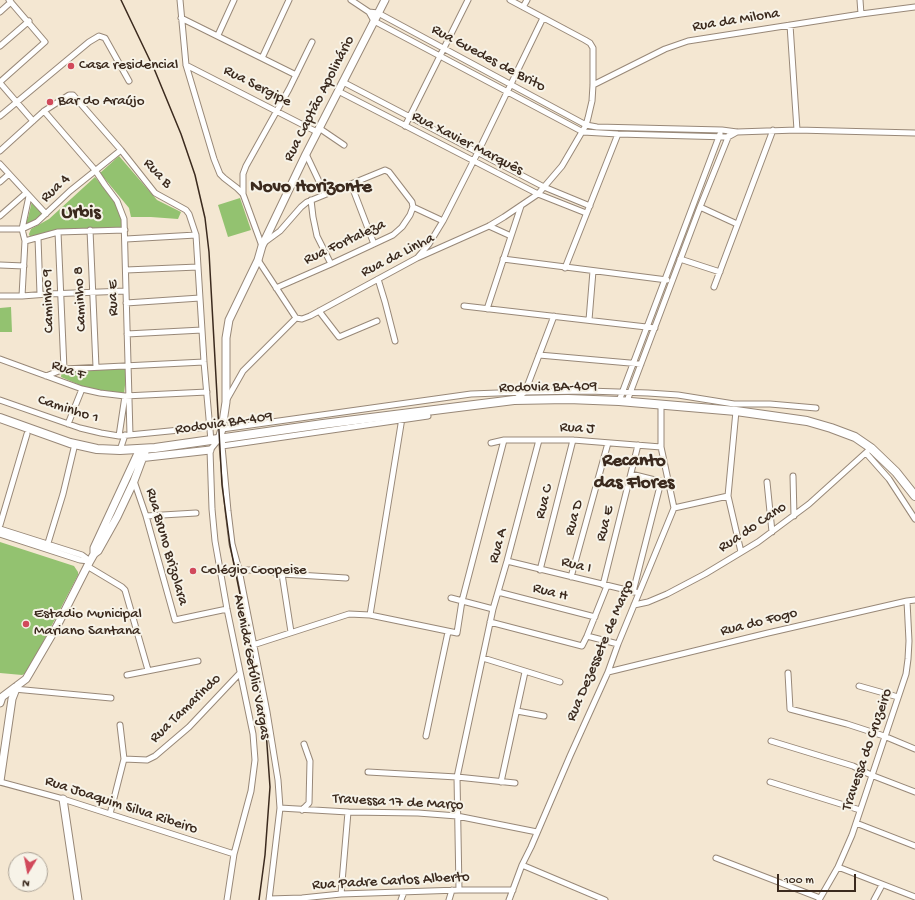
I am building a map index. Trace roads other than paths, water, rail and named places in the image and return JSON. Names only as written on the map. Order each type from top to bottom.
[{"type":"main road","name":"Rodovia BA-409","points":[[0,418],[70,443],[97,449],[120,450],[219,441],[402,417],[514,400],[568,399],[623,401],[736,410],[807,421],[855,437],[913,488],[915,496]]},
{"type":"street","points":[[180,0],[186,64],[214,159],[220,174],[243,194]]},
{"type":"street","points":[[218,35],[234,0]]},
{"type":"street","points":[[262,58],[289,0]]},
{"type":"street","points":[[351,0],[368,12],[374,21]]},
{"type":"street","name":"Rua Captão Apolinário","points":[[219,441],[226,402],[226,338],[229,320],[306,154],[385,0]]},
{"type":"street","points":[[405,126],[468,0]]},
{"type":"street","points":[[417,258],[429,244],[443,221],[544,18],[510,0]]},
{"type":"street","points":[[523,7],[526,0]]},
{"type":"street","points":[[860,0],[861,14]]},
{"type":"street","points":[[0,12],[10,1],[46,42],[0,82],[33,121]]},
{"type":"street","name":"Rua da Milona","points":[[594,85],[664,49],[682,43],[861,14],[915,7]]},
{"type":"street","points":[[368,12],[378,13]]},
{"type":"street","name":"Rua Guedes de Brito","points":[[378,13],[586,125]]},
{"type":"street","points":[[181,18],[296,75]]},
{"type":"street","name":"Rua da Linha","points":[[296,318],[305,318],[417,258],[489,226],[522,206],[538,194],[562,166],[586,125],[594,85],[593,52],[592,45],[544,18]]},
{"type":"street","points":[[0,46],[28,21]]},
{"type":"street","name":"Rua Guedes de Brito","points":[[374,21],[583,132]]},
{"type":"street","points":[[790,25],[797,130]]},
{"type":"street","points":[[0,116],[89,42],[100,36],[105,38],[129,80]]},
{"type":"street","points":[[312,42],[277,111],[244,170],[243,194],[264,244],[280,231],[301,208],[311,200],[387,170],[412,202],[413,207],[443,221]]},
{"type":"street","name":"Rua Sergipe","points":[[186,64],[344,144]]},
{"type":"street","name":"Rua Xavier Marquês","points":[[343,82],[544,187],[590,206]]},
{"type":"street","name":"Rua Xavier Marquês","points":[[338,91],[538,194],[586,213]]},
{"type":"street","name":"Rua B","points":[[0,151],[44,112],[68,96],[73,95],[121,150],[155,193],[186,210],[189,214],[196,235],[204,362],[210,427],[219,441]]},
{"type":"street","name":"Rua E","points":[[44,112],[95,170],[117,201],[122,211],[126,239],[126,303],[129,367],[125,435],[120,450]]},
{"type":"street","points":[[586,125],[597,127],[731,130],[737,132],[797,130],[915,133]]},
{"type":"street","points":[[623,401],[622,392],[722,130]]},
{"type":"street","points":[[623,401],[630,392],[731,130]]},
{"type":"street","points":[[714,287],[773,130]]},
{"type":"street","points":[[583,132],[720,137],[728,137],[737,132]]},
{"type":"street","points":[[565,268],[618,134]]},
{"type":"street","name":"Rua 4","points":[[0,230],[22,229],[38,222],[70,191],[121,150]]},
{"type":"street","points":[[306,154],[325,194]]},
{"type":"street","points":[[0,164],[46,214]]},
{"type":"street","points":[[0,182],[8,174]]},
{"type":"street","points":[[351,184],[374,244]]},
{"type":"street","points":[[0,216],[27,194]]},
{"type":"street","points":[[22,296],[25,241],[22,229],[27,194]]},
{"type":"street","points":[[311,200],[317,236],[331,264]]},
{"type":"street","points":[[487,309],[522,206]]},
{"type":"street","name":"Rua Fortaleza","points":[[276,288],[386,239],[398,231],[410,215],[413,207]]},
{"type":"street","points":[[700,208],[737,224]]},
{"type":"street","points":[[489,226],[511,236]]},
{"type":"street","name":"Caminho 8","points":[[90,230],[96,367]]},
{"type":"street","points":[[25,241],[58,232],[125,230]]},
{"type":"street","name":"Caminho 9","points":[[58,232],[64,369]]},
{"type":"street","points":[[126,239],[196,235]]},
{"type":"street","points":[[38,238],[40,294]]},
{"type":"street","points":[[503,259],[672,281]]},
{"type":"street","points":[[680,259],[720,272]]},
{"type":"street","points":[[226,402],[243,371],[296,318],[258,260]]},
{"type":"street","points":[[0,265],[24,266]]},
{"type":"street","points":[[126,270],[198,267]]},
{"type":"street","points":[[589,320],[593,271]]},
{"type":"street","points":[[378,279],[386,302],[395,341]]},
{"type":"street","points":[[0,296],[126,292]]},
{"type":"street","points":[[126,303],[200,298]]},
{"type":"street","points":[[464,306],[655,328]]},
{"type":"street","points":[[319,311],[339,337],[377,321]]},
{"type":"street","points":[[514,400],[525,392],[554,316]]},
{"type":"street","points":[[127,334],[202,330]]},
{"type":"street","points":[[539,355],[641,364]]},
{"type":"street","name":"Rua F","points":[[0,359],[82,389],[100,393],[127,396],[207,392]]},
{"type":"street","points":[[46,376],[64,369],[129,367],[204,362]]},
{"type":"street","points":[[68,424],[82,389]]},
{"type":"street","points":[[222,429],[471,394],[525,392],[630,392],[678,395],[734,404],[770,404],[816,408]]},
{"type":"street","points":[[125,435],[127,396]]},
{"type":"street","name":"Caminho 1","points":[[0,400],[68,424],[101,433],[125,435],[210,427]]},
{"type":"street","points":[[661,404],[661,447],[674,508],[728,496]]},
{"type":"street","points":[[736,410],[728,496],[741,552]]},
{"type":"street","points":[[370,615],[402,417],[428,416]]},
{"type":"street","points":[[0,525],[27,434]]},
{"type":"street","name":"Rua J","points":[[491,443],[504,440],[573,440],[661,447]]},
{"type":"street","name":"Rua A","points":[[448,632],[457,632],[462,601],[504,440]]},
{"type":"street","name":"Rua A","points":[[459,890],[457,777],[493,609],[539,440]]},
{"type":"street","name":"Rua C","points":[[540,570],[573,440]]},
{"type":"street","points":[[140,458],[210,450],[219,441]]},
{"type":"street","name":"Avenida Getúlio Vargas","points":[[219,441],[232,544],[239,570],[273,743],[280,808],[269,899]]},
{"type":"street","name":"Rua D","points":[[571,577],[608,443]]},
{"type":"street","name":"Rua E","points":[[490,622],[582,646],[595,617],[605,586],[638,445]]},
{"type":"street","points":[[48,543],[63,494],[74,448]]},
{"type":"street","points":[[0,704],[2,697],[15,688],[29,674],[57,626],[90,560],[94,548],[134,481],[143,449]]},
{"type":"street","name":"Avenida Getúlio Vargas","points":[[210,450],[212,509],[215,541],[227,609],[253,734],[255,760],[251,792],[234,854],[227,900]]},
{"type":"street","points":[[868,450],[915,518]]},
{"type":"street","name":"Rua do Cano","points":[[634,605],[648,602],[667,594],[705,574],[772,532],[809,504],[868,450]]},
{"type":"street","points":[[114,515],[140,458]]},
{"type":"street","points":[[631,474],[669,483]]},
{"type":"street","points":[[793,476],[794,516]]},
{"type":"street","name":"Rua Bruno Brizolara","points":[[134,481],[146,516],[175,620],[227,609]]},
{"type":"street","points":[[636,592],[661,482]]},
{"type":"street","points":[[767,482],[772,532]]},
{"type":"street","name":"Rua Dezessete de Março","points":[[509,900],[522,865],[608,672],[634,605],[636,592],[674,508]]},
{"type":"street","points":[[146,516],[196,513]]},
{"type":"street","points":[[0,529],[82,555],[122,587],[125,590],[148,670]]},
{"type":"street","points":[[0,534],[80,560],[90,560]]},
{"type":"street","name":"Rua I","points":[[507,561],[605,586],[636,592]]},
{"type":"street","points":[[239,570],[259,570],[282,574],[346,578]]},
{"type":"street","points":[[282,574],[292,632]]},
{"type":"street","name":"Rua H","points":[[498,592],[595,617]]},
{"type":"street","points":[[451,598],[493,609]]},
{"type":"street","name":"Rua do Fogo","points":[[608,672],[915,600]]},
{"type":"street","name":"Travessa do Cruzeiro","points":[[820,899],[849,844],[906,674],[909,641],[906,601]]},
{"type":"street","points":[[253,645],[349,614],[370,615],[448,632],[426,736]]},
{"type":"street","points":[[587,636],[618,644]]},
{"type":"street","points":[[482,658],[560,682]]},
{"type":"street","points":[[127,675],[198,661]]},
{"type":"street","points":[[501,782],[525,672]]},
{"type":"street","name":"Rua Tamarindo","points":[[124,759],[148,760],[155,756],[189,727],[240,673]]},
{"type":"street","points":[[788,673],[790,709],[847,724],[884,736],[915,749]]},
{"type":"street","points":[[859,686],[898,697]]},
{"type":"street","points":[[15,688],[111,698]]},
{"type":"street","points":[[0,781],[12,699],[15,688]]},
{"type":"street","points":[[517,711],[544,716]]},
{"type":"street","points":[[110,814],[124,759],[120,724]]},
{"type":"street","points":[[771,741],[853,766],[871,775],[915,792]]},
{"type":"street","points":[[302,810],[309,803],[310,761],[304,744]]},
{"type":"street","points":[[368,772],[457,777],[515,783]]},
{"type":"street","name":"Rua Joaquim Silva Ribeiro","points":[[0,781],[63,799],[234,854]]},
{"type":"street","points":[[770,782],[860,810]]},
{"type":"street","points":[[63,799],[78,900]]},
{"type":"street","name":"Travessa 17 de Março","points":[[280,808],[348,812],[418,813],[457,816],[537,832]]},
{"type":"street","points":[[341,894],[348,812]]},
{"type":"street","points":[[856,823],[915,846]]},
{"type":"street","points":[[716,858],[820,899]]},
{"type":"street","points":[[522,865],[605,900]]},
{"type":"street","points":[[838,867],[915,897]]},
{"type":"street","points":[[874,900],[882,885]]},
{"type":"street","points":[[449,900],[452,890]]},
{"type":"street","name":"Rua Padre Carlos Alberto","points":[[269,899],[302,898],[341,894],[452,890],[513,890]]},
{"type":"street","points":[[401,900],[404,892]]},
{"type":"railway","points":[[121,0],[155,71],[181,134],[195,175],[205,218],[209,252],[222,485],[230,545],[260,692],[266,731],[270,787],[265,855],[259,900]]},
{"type":"place","name":"Casa residencial","points":[[71,66]]},
{"type":"place","name":"Bar do Araújo","points":[[50,102]]},
{"type":"place","name":"Colégio Coopeise","points":[[193,571]]},
{"type":"place","name":"Estadio Municipal Mariano Santana","points":[[26,624]]},
{"type":"district","name":"Novo Horizonte","points":[[311,188]]},
{"type":"district","name":"Urbis","points":[[81,214]]},
{"type":"district","name":"Recanto das Flores","points":[[634,473]]}]
